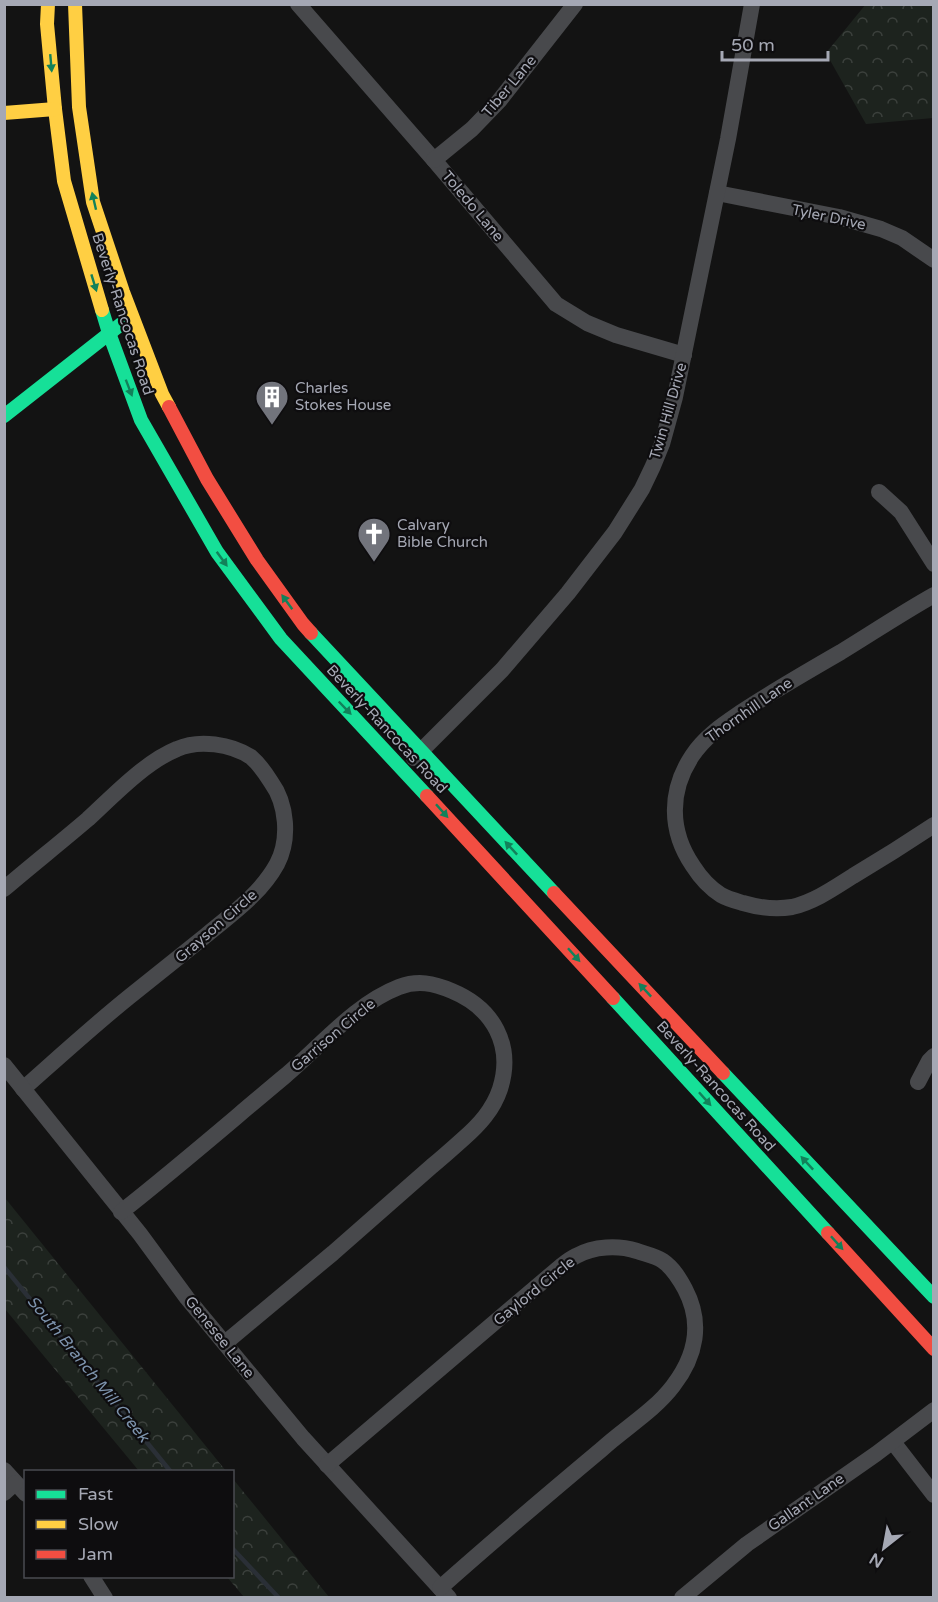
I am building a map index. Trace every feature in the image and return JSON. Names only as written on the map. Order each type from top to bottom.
[{"type":"main road","name":"Beverly-Rancocas Road","points":[[48,4],[47,24],[64,181],[109,333],[141,420],[217,552],[280,639],[402,768],[933,1349]]},
{"type":"main road","name":"Beverly-Rancocas Road","points":[[75,4],[80,106],[93,202],[123,292],[162,394],[207,479],[257,560],[303,624],[933,1297]]},
{"type":"main road","points":[[4,113],[55,109]]},
{"type":"main road","points":[[4,416],[132,316]]},
{"type":"street","name":"Toledo Lane","points":[[298,4],[556,304],[587,323],[616,335],[684,355]]},
{"type":"street","name":"Tiber Lane","points":[[434,160],[472,129],[499,101],[575,4]]},
{"type":"street","name":"Twin Hill Drive","points":[[402,768],[421,752],[502,670],[568,592],[620,525],[642,489],[662,444],[675,397],[717,193],[752,4]]},
{"type":"street","name":"Tyler Drive","points":[[717,193],[839,217],[881,229],[902,238],[933,260]]},
{"type":"street","points":[[879,492],[901,512],[933,564]]},
{"type":"street","name":"Thornhill Lane","points":[[933,595],[785,684],[703,741],[683,772],[677,789],[675,824],[679,842],[687,857],[708,885],[723,896],[758,908],[777,909],[795,906],[821,895],[933,825]]},
{"type":"street","name":"Grayson Circle","points":[[4,889],[149,765],[177,748],[208,744],[223,746],[252,758],[272,783],[284,812],[283,845],[278,861],[260,889],[175,962],[97,1024],[23,1089]]},
{"type":"street","name":"Garrison Circle","points":[[121,1212],[184,1162],[287,1074],[317,1045],[380,996],[415,983],[428,983],[466,997],[488,1015],[499,1035],[505,1058],[500,1089],[485,1118],[448,1154],[225,1343]]},
{"type":"street","points":[[918,1082],[933,1056]]},
{"type":"street","name":"Genesee Lane","points":[[4,1065],[267,1396],[445,1593]]},
{"type":"street","name":"Gaylord Circle","points":[[327,1465],[561,1266],[576,1256],[609,1247],[627,1248],[661,1260],[675,1272],[692,1303],[696,1320],[691,1356],[674,1386],[663,1399],[597,1453],[445,1593]]},
{"type":"street","name":"Gallant Lane","points":[[682,1598],[747,1544],[893,1442],[933,1410]]},
{"type":"street","points":[[893,1442],[933,1495]]},
{"type":"street","points":[[92,1578],[105,1598]]},
{"type":"green space","points":[[866,4],[933,5],[933,118],[866,124],[826,53]]},
{"type":"green space","points":[[5,1198],[225,1470],[138,1470],[5,1309]]},
{"type":"green space","points":[[234,1480],[329,1597],[244,1597],[228,1578],[234,1578]]},
{"type":"waterway","name":"South Branch Mill Creek","points":[[4,1267],[169,1470]]},
{"type":"waterway","name":"South Branch Mill Creek","points":[[234,1550],[279,1598]]},
{"type":"traffic: fast","points":[[102,310],[141,420],[217,552],[281,639],[427,796]]},
{"type":"traffic: fast","points":[[4,416],[125,321]]},
{"type":"traffic: fast","points":[[311,633],[554,893]]},
{"type":"traffic: fast","points":[[613,998],[828,1233]]},
{"type":"traffic: fast","points":[[723,1073],[934,1297]]},
{"type":"traffic: slow","points":[[48,4],[47,24],[64,181],[102,310]]},
{"type":"traffic: slow","points":[[75,4],[79,107],[93,202],[123,292],[169,407]]},
{"type":"traffic: slow","points":[[4,113],[55,109]]},
{"type":"traffic: jam","points":[[169,407],[207,479],[257,560],[311,633]]},
{"type":"traffic: jam","points":[[427,796],[613,998]]},
{"type":"traffic: jam","points":[[554,893],[723,1073]]},
{"type":"traffic: jam","points":[[828,1233],[934,1349]]},
{"type":"place","name":"Charles Stokes House","points":[[272,426]]},
{"type":"place","name":"Calvary Bible Church","points":[[374,563]]}]
